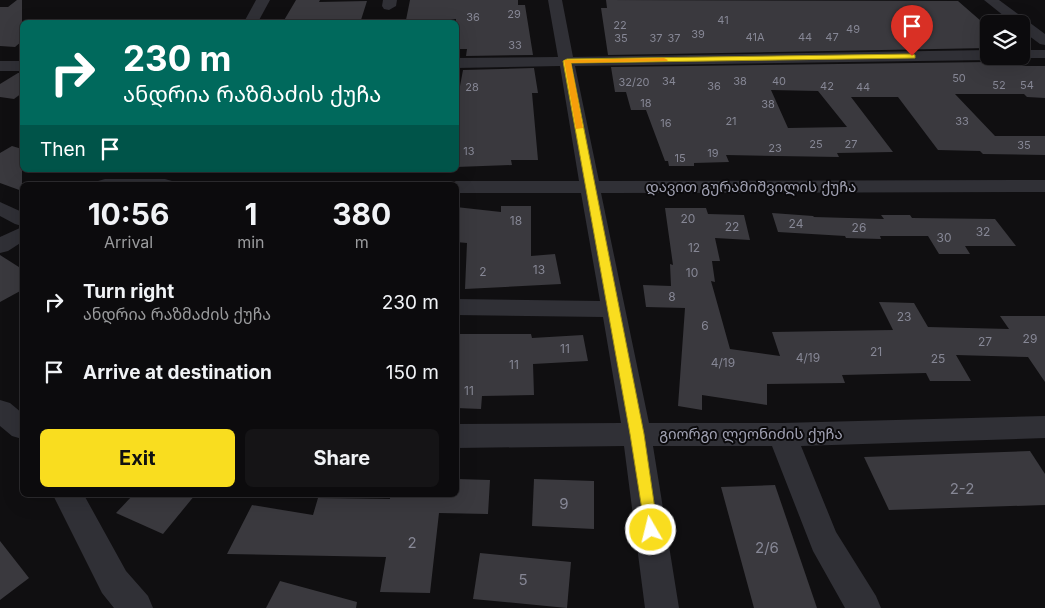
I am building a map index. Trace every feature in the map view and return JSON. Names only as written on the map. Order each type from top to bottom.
[{"type":"street","points":[[251,20],[263,0]]},
{"type":"street","points":[[555,0],[637,434],[662,608]]},
{"type":"street","points":[[991,0],[1045,42]]},
{"type":"street","points":[[1030,55],[1045,54]]},
{"type":"street","points":[[459,63],[980,55]]},
{"type":"street","points":[[0,66],[20,66]]},
{"type":"street","points":[[108,182],[120,172]]},
{"type":"street","name":"დავით გურამიშვილის ქუჩა","points":[[459,187],[1045,186]]},
{"type":"street","points":[[0,208],[20,219]]},
{"type":"street","points":[[0,246],[20,234]]},
{"type":"street","points":[[459,307],[612,309]]},
{"type":"street","points":[[0,411],[20,426]]},
{"type":"street","name":"გიორგი ლეონიძის ქუჩა","points":[[459,436],[782,435],[1045,428]]},
{"type":"street","points":[[782,435],[824,541],[864,608]]},
{"type":"street","points":[[69,497],[114,582],[136,608]]},
{"type":"building","points":[[17,0],[22,0],[20,43],[15,47],[0,46],[0,7],[8,7]]},
{"type":"building","points":[[296,0],[320,0],[319,2],[367,1],[361,20],[284,20]]},
{"type":"building","points":[[410,0],[518,0],[518,5],[525,5],[533,55],[466,56],[467,49],[459,49],[459,20],[406,20]]},
{"type":"building","points":[[606,0],[958,1],[980,20],[980,48],[608,55],[601,8],[607,8]]},
{"type":"building","points":[[980,62],[980,65],[1045,66],[1045,98],[1027,97],[1024,94],[955,94],[995,136],[1045,136],[1045,155],[983,154],[980,151],[938,150],[898,97],[851,97],[893,152],[837,153],[839,157],[726,155],[729,162],[694,163],[694,166],[669,166],[668,161],[665,161],[646,110],[631,110],[626,92],[615,92],[611,67]],"holes":[[[771,90],[818,91],[847,127],[788,128]]]},
{"type":"building","points":[[534,68],[538,93],[532,93],[538,160],[511,160],[512,165],[459,167],[459,86],[463,70]]},
{"type":"building","points":[[20,73],[20,94],[14,99],[0,97],[0,84]]},
{"type":"building","points":[[12,146],[20,148],[22,182],[20,182],[20,190],[0,183],[0,153]]},
{"type":"building","points":[[501,206],[531,206],[531,256],[555,254],[561,284],[465,289],[467,243],[459,242],[459,207],[501,212]]},
{"type":"building","points":[[665,208],[706,208],[708,214],[744,215],[750,240],[715,238],[720,261],[712,261],[715,282],[711,281],[730,349],[780,356],[772,332],[893,330],[879,302],[914,303],[928,327],[1009,329],[1000,316],[1045,316],[1045,382],[1028,357],[956,355],[971,381],[930,381],[926,373],[842,375],[845,383],[767,384],[767,405],[702,395],[702,410],[678,406],[685,308],[646,307],[643,285],[671,286],[670,264],[673,265]]},
{"type":"building","points":[[772,213],[814,217],[884,219],[881,215],[910,215],[912,218],[995,219],[1016,246],[965,246],[970,254],[939,254],[928,236],[880,236],[881,239],[778,232]]},
{"type":"building","points":[[0,255],[20,268],[20,291],[0,302]]},
{"type":"building","points":[[459,334],[531,334],[532,338],[583,335],[588,361],[533,364],[534,395],[482,396],[481,409],[459,408]]},
{"type":"building","points":[[1030,451],[1045,474],[1045,505],[889,510],[864,457]]},
{"type":"building","points":[[459,479],[490,480],[488,514],[439,513],[430,593],[380,592],[386,557],[227,554],[252,505],[313,515],[318,498],[390,499],[390,497],[459,497]]},
{"type":"building","points":[[534,479],[594,481],[594,529],[532,526]]},
{"type":"building","points":[[775,485],[817,608],[754,608],[721,487]]},
{"type":"building","points":[[131,497],[193,497],[163,534],[116,513]]},
{"type":"building","points":[[0,541],[29,578],[0,600]]},
{"type":"building","points":[[480,553],[571,562],[567,608],[473,599]]},
{"type":"building","points":[[280,581],[357,602],[356,608],[266,608]]},
{"type":"slow traffic","points":[[579,128],[567,61],[664,60]]},
{"type":"route","points":[[651,530],[637,434],[567,61],[912,56]]}]
